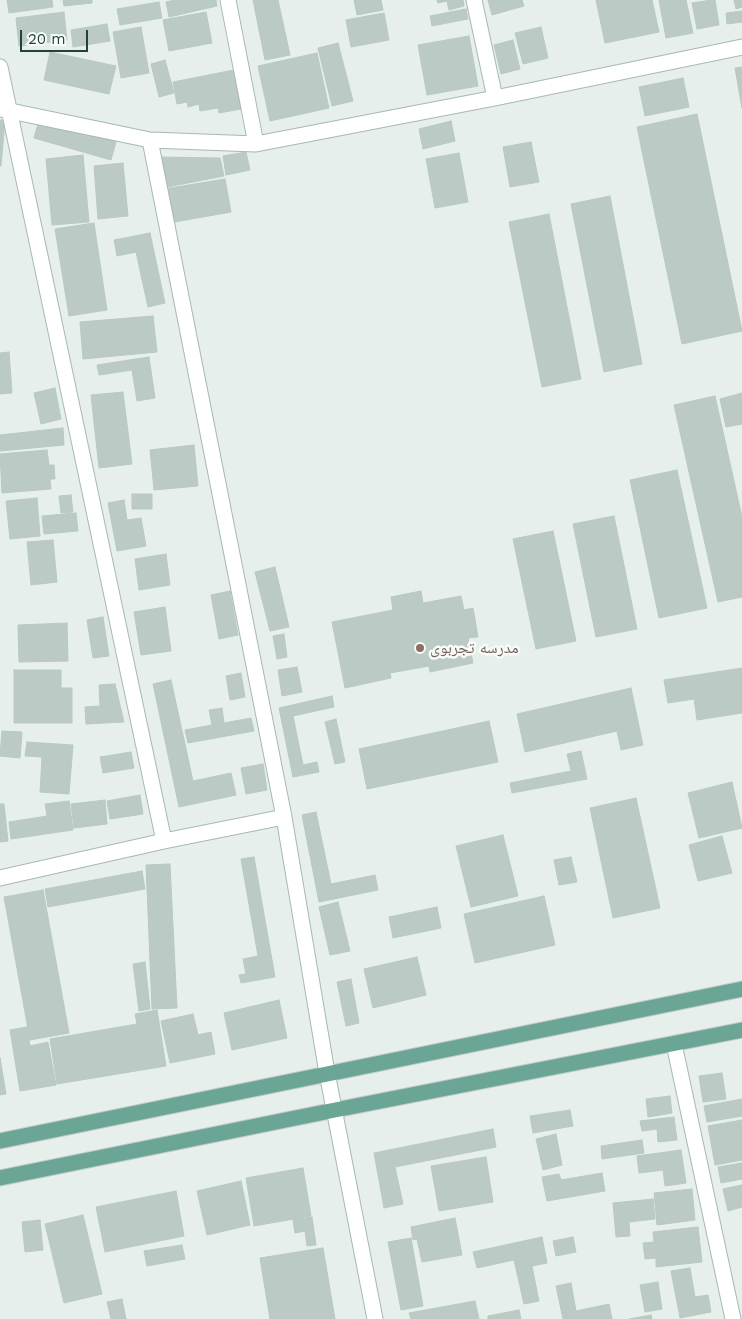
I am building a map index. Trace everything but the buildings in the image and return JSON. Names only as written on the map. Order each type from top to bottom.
[{"type":"main road","points":[[0,1141],[742,990]]},
{"type":"main road","points":[[0,1178],[742,1030]]},
{"type":"street","points":[[228,0],[256,144]]},
{"type":"street","points":[[474,0],[495,98]]},
{"type":"street","points":[[4,110],[150,140],[256,144],[495,98],[742,47]]},
{"type":"street","points":[[0,66],[4,110],[164,841]]},
{"type":"street","points":[[150,140],[284,817],[327,1073],[375,1319]]},
{"type":"street","points":[[0,878],[164,841],[284,817]]},
{"type":"street","points":[[674,1044],[733,1319]]},
{"type":"place","name":"مدرسه تجربوى","points":[[420,648]]}]
